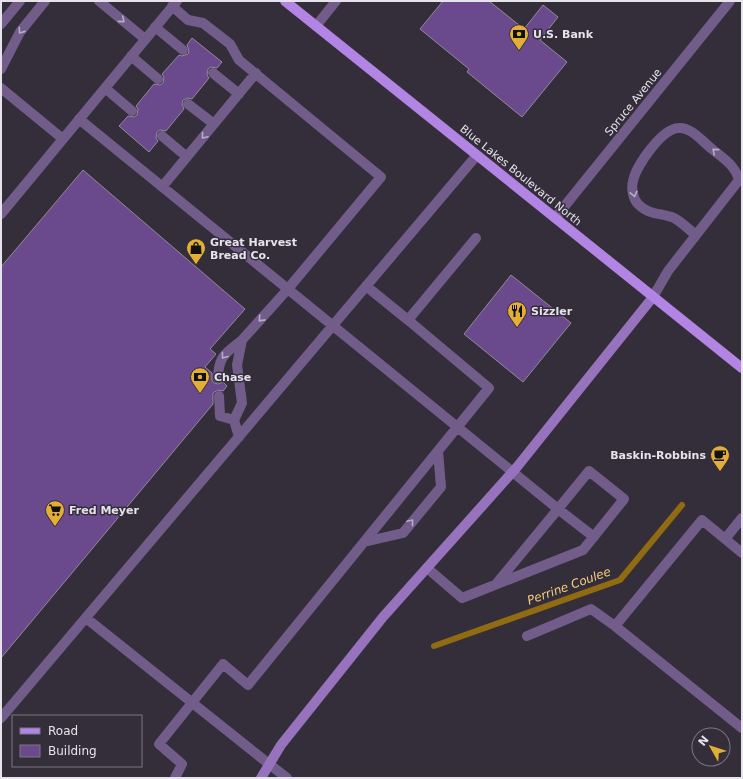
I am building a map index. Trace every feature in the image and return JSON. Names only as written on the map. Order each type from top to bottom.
[{"type":"main road","name":"Blue Lakes Boulevard North","points":[[285,1],[742,368]]},
{"type":"street","points":[[1,24],[20,1]]},
{"type":"street","points":[[1,69],[20,32],[46,1]]},
{"type":"street","points":[[99,1],[145,39]]},
{"type":"street","points":[[316,26],[336,1]]},
{"type":"street","name":"Spruce Avenue","points":[[555,218],[730,1]]},
{"type":"street","points":[[1,214],[175,4],[188,20],[203,23],[230,44],[240,60],[381,177],[287,290],[242,340],[227,352],[219,364],[218,378]]},
{"type":"street","points":[[155,27],[183,50]]},
{"type":"street","points":[[131,56],[158,79]]},
{"type":"street","points":[[213,73],[239,94]]},
{"type":"street","points":[[162,187],[256,73]]},
{"type":"street","points":[[1,88],[63,139]]},
{"type":"street","points":[[105,88],[132,111]]},
{"type":"street","points":[[188,104],[214,124]]},
{"type":"street","points":[[79,119],[512,473],[594,537]]},
{"type":"street","points":[[261,778],[281,745],[383,617],[512,473],[653,296],[668,271],[739,180],[736,172],[730,164],[689,130],[679,128],[669,130],[660,137],[636,172],[632,182],[633,194],[638,204],[652,214],[673,217],[696,235]]},
{"type":"street","points":[[162,136],[187,157]]},
{"type":"street","points":[[1,718],[477,155]]},
{"type":"street","points":[[408,320],[476,238]]},
{"type":"street","points":[[175,778],[182,764],[159,744],[223,664],[248,685],[489,388],[366,286]]},
{"type":"street","points":[[239,437],[234,420],[242,403],[237,365],[242,340]]},
{"type":"street","points":[[219,396],[220,416],[234,420]]},
{"type":"street","points":[[364,542],[403,533],[441,487],[438,451]]},
{"type":"street","points":[[427,568],[462,598],[496,585],[583,550],[624,499],[589,471],[496,585]]},
{"type":"street","points":[[725,539],[742,518]]},
{"type":"street","points":[[614,626],[702,520],[742,553]]},
{"type":"street","points":[[527,636],[591,608],[742,728]]},
{"type":"street","points":[[86,618],[287,778]]},
{"type":"building","name":"U.S. Bank","points":[[443,1],[489,1],[524,29],[543,5],[558,17],[540,40],[567,62],[522,117],[467,72],[469,69],[420,29]]},
{"type":"building","points":[[192,38],[222,62],[217,68],[211,67],[208,69],[207,75],[209,78],[192,99],[188,98],[183,100],[182,104],[184,109],[166,131],[160,130],[157,132],[156,138],[158,141],[149,152],[119,126],[128,116],[134,117],[137,115],[138,109],[136,106],[154,84],[160,85],[163,83],[164,77],[162,74],[179,55],[182,56],[188,54],[189,51],[187,45]]},
{"type":"building","name":"Fred Meyer","points":[[83,170],[245,309],[210,349],[216,354],[205,367],[212,373],[212,380],[214,383],[218,384],[223,382],[227,386],[223,391],[218,390],[213,393],[213,404],[1,658],[1,267]]},
{"type":"building","name":"Sizzler","points":[[511,275],[571,323],[523,382],[464,334]]},
{"type":"waterway","name":"Perrine Coulee","points":[[434,646],[620,580],[682,505]]},
{"type":"place","name":"U.S. Bank","points":[[519,51]]},
{"type":"place","name":"Great Harvest Bread Co.","points":[[196,265]]},
{"type":"place","name":"Sizzler","points":[[517,328]]},
{"type":"place","name":"Chase","points":[[200,394]]},
{"type":"place","name":"Baskin-Robbins","points":[[720,472]]},
{"type":"place","name":"Fred Meyer","points":[[55,527]]}]
